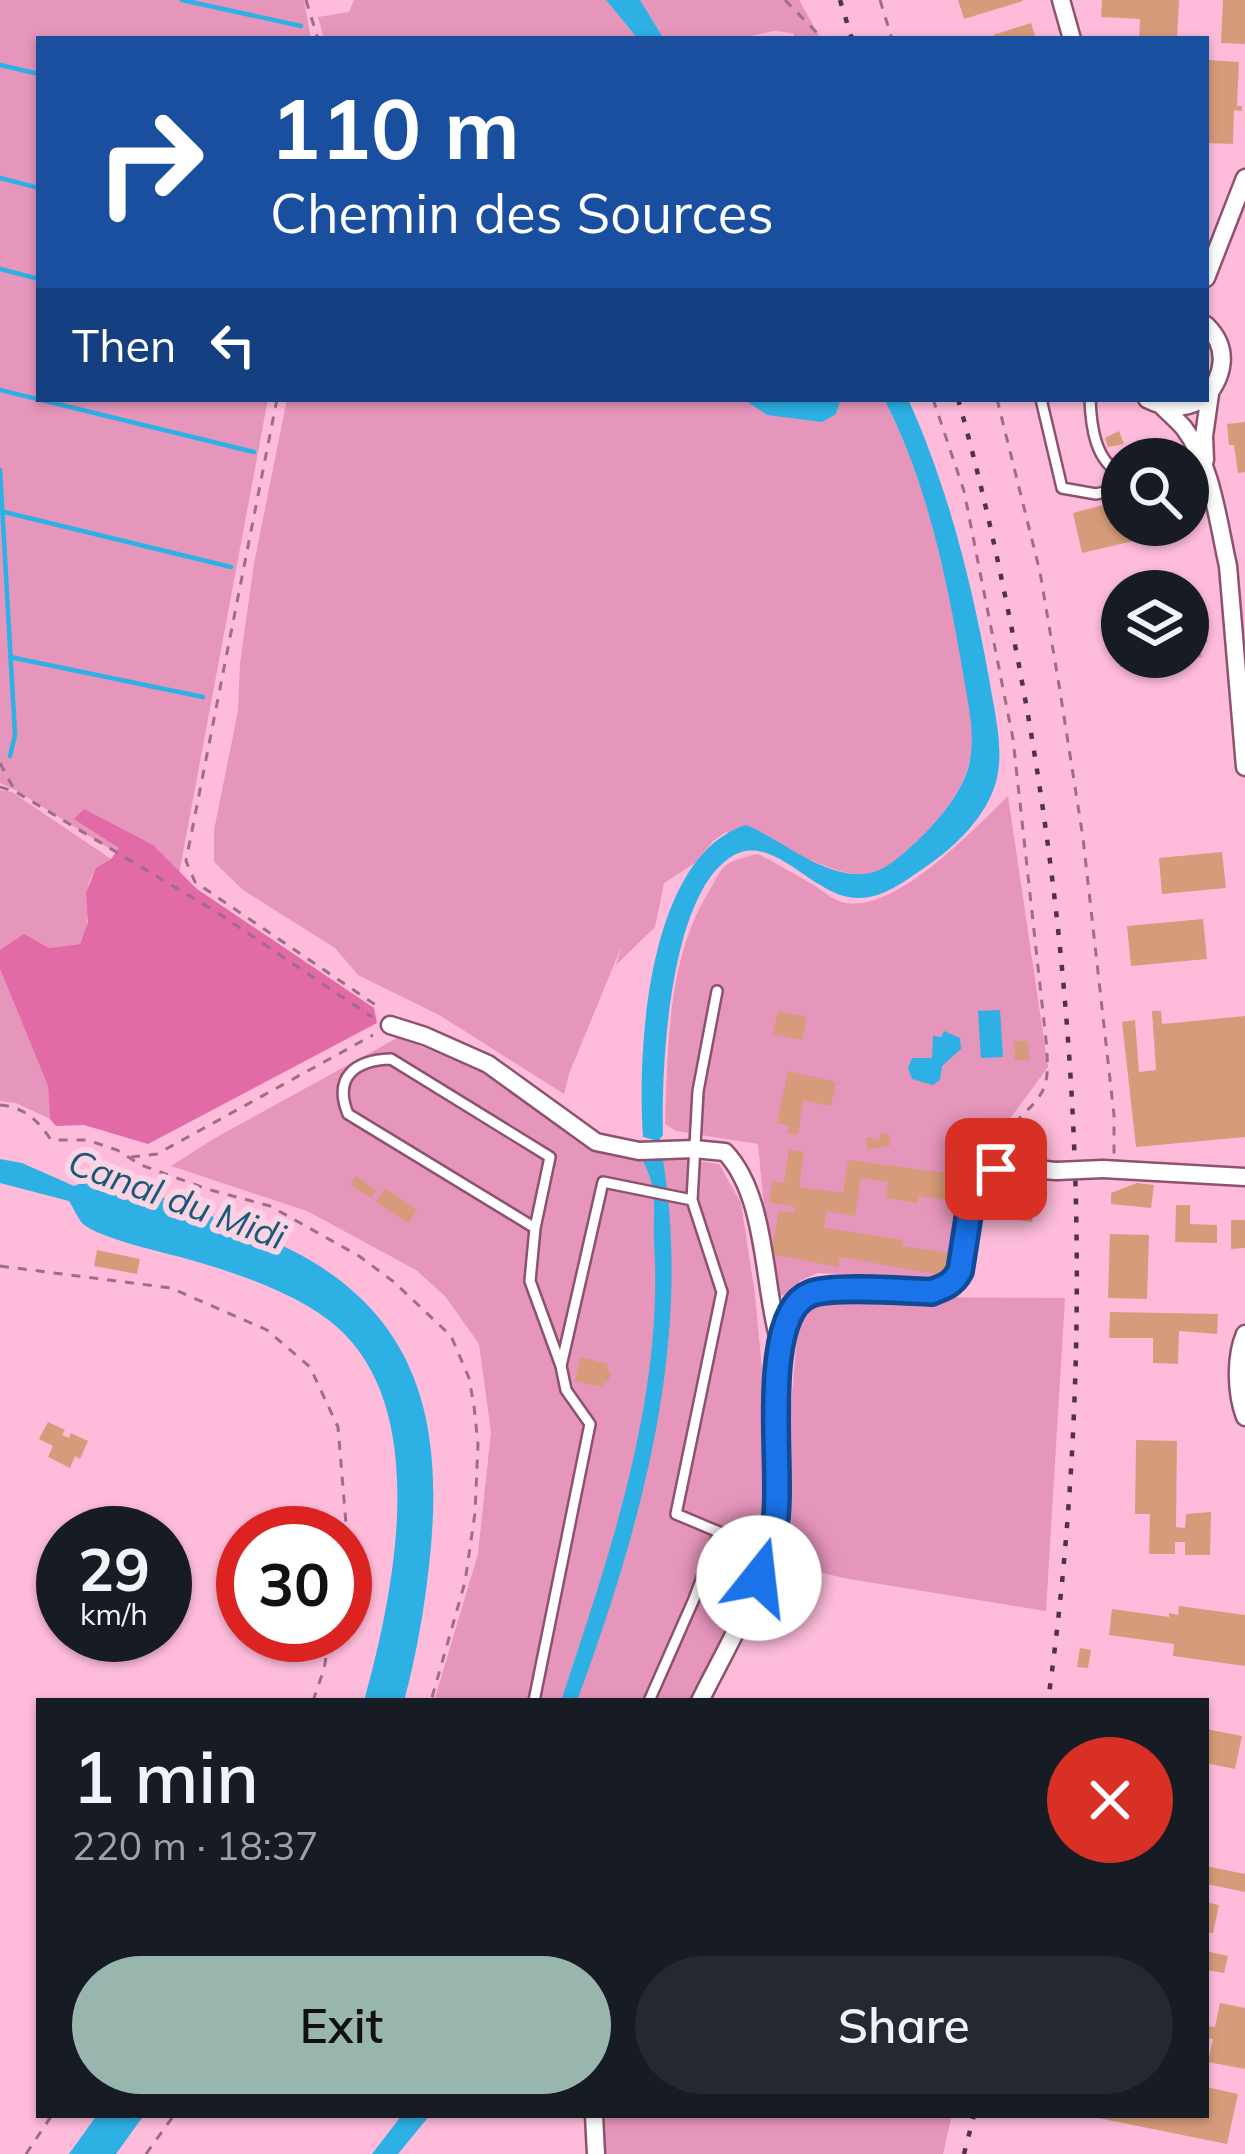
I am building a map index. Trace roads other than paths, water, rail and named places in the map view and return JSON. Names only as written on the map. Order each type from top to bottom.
[{"type":"street","points":[[1060,0],[1071,36]]},
{"type":"street","points":[[1209,270],[1245,178]]},
{"type":"street","points":[[1209,327],[1223,359],[1221,376],[1209,392]]},
{"type":"street","points":[[1155,403],[1186,407],[1195,402]]},
{"type":"street","points":[[1204,438],[1206,402]]},
{"type":"street","points":[[1155,403],[1185,429],[1188,438]]},
{"type":"street","points":[[1209,496],[1237,565],[1245,766]]},
{"type":"street","points":[[390,1025],[488,1064],[596,1142],[639,1150],[725,1152],[749,1191],[780,1343]]},
{"type":"street","points":[[701,1698],[770,1548],[777,1513],[777,1363],[794,1305],[808,1294],[826,1290],[931,1292],[946,1287],[960,1271],[973,1188],[985,1171],[1109,1168],[1245,1177]]},
{"type":"street","points":[[1245,1334],[1239,1353],[1239,1393],[1245,1417]]},
{"type":"street","points":[[594,2118],[596,2154]]},
{"type":"lane","points":[[1042,402],[1062,488],[1101,493]]},
{"type":"lane","points":[[1090,402],[1101,452]]},
{"type":"lane","points":[[650,1698],[719,1532],[676,1514],[722,1292],[686,1198],[698,1091],[717,992]]},
{"type":"lane","points":[[535,1228],[348,1114],[341,1097],[345,1080],[371,1059],[391,1059],[550,1157],[530,1281],[566,1390],[590,1424],[535,1698]]},
{"type":"lane","points":[[561,1366],[603,1182],[686,1198]]},
{"type":"water","points":[[606,0],[640,0],[662,36],[636,36]]},
{"type":"water","points":[[748,402],[840,402],[836,414],[822,422],[767,415]]},
{"type":"water","points":[[885,402],[909,402],[957,536],[998,728],[999,766],[993,792],[978,818],[947,850],[877,895],[842,896],[761,851],[744,851],[728,859],[708,880],[681,947],[667,1029],[663,1135],[658,1141],[643,1137],[643,1056],[655,960],[668,915],[687,875],[713,844],[746,825],[826,867],[855,874],[873,872],[896,859],[933,824],[955,796],[969,765],[970,719],[943,568]]},
{"type":"water","points":[[1000,1010],[1003,1057],[981,1058],[978,1011]]},
{"type":"water","points":[[944,1031],[960,1038],[961,1049],[942,1066],[940,1080],[933,1085],[912,1079],[908,1068],[912,1058],[932,1058],[933,1036],[941,1037]]},
{"type":"water","points":[[662,1154],[670,1224],[666,1363],[655,1432],[622,1568],[578,1698],[562,1698],[630,1475],[651,1359],[654,1199],[643,1160]]},
{"type":"water","points":[[0,1159],[22,1163],[74,1186],[111,1171],[142,1195],[151,1188],[159,1196],[308,1259],[362,1299],[389,1331],[422,1402],[433,1481],[427,1583],[405,1698],[365,1698],[386,1609],[397,1505],[395,1454],[386,1406],[367,1363],[337,1327],[286,1294],[225,1270],[103,1235],[83,1224],[69,1201],[0,1183]]},
{"type":"water","points":[[95,2118],[142,2118],[116,2154],[69,2154]]},
{"type":"water","points":[[400,2118],[428,2118],[398,2154],[372,2154]]},
{"type":"waterway","points":[[182,0],[301,26]]},
{"type":"waterway","points":[[0,65],[36,73]]},
{"type":"waterway","points":[[0,178],[36,187]]},
{"type":"waterway","points":[[0,269],[36,278]]},
{"type":"waterway","points":[[0,390],[36,399]]},
{"type":"waterway","points":[[49,402],[254,452]]},
{"type":"waterway","points":[[0,470],[15,735],[10,756]]},
{"type":"waterway","points":[[4,512],[231,567]]},
{"type":"waterway","points":[[10,657],[203,697]]},
{"type":"railway","points":[[840,0],[851,36]]},
{"type":"railway","points":[[959,402],[1004,591],[1039,784],[1068,1046],[1077,1308],[1073,1440],[1048,1698]]},
{"type":"railway","points":[[964,2154],[973,2118]]},
{"type":"water label","name":"Canal du Midi","points":[[177,1199]]}]
